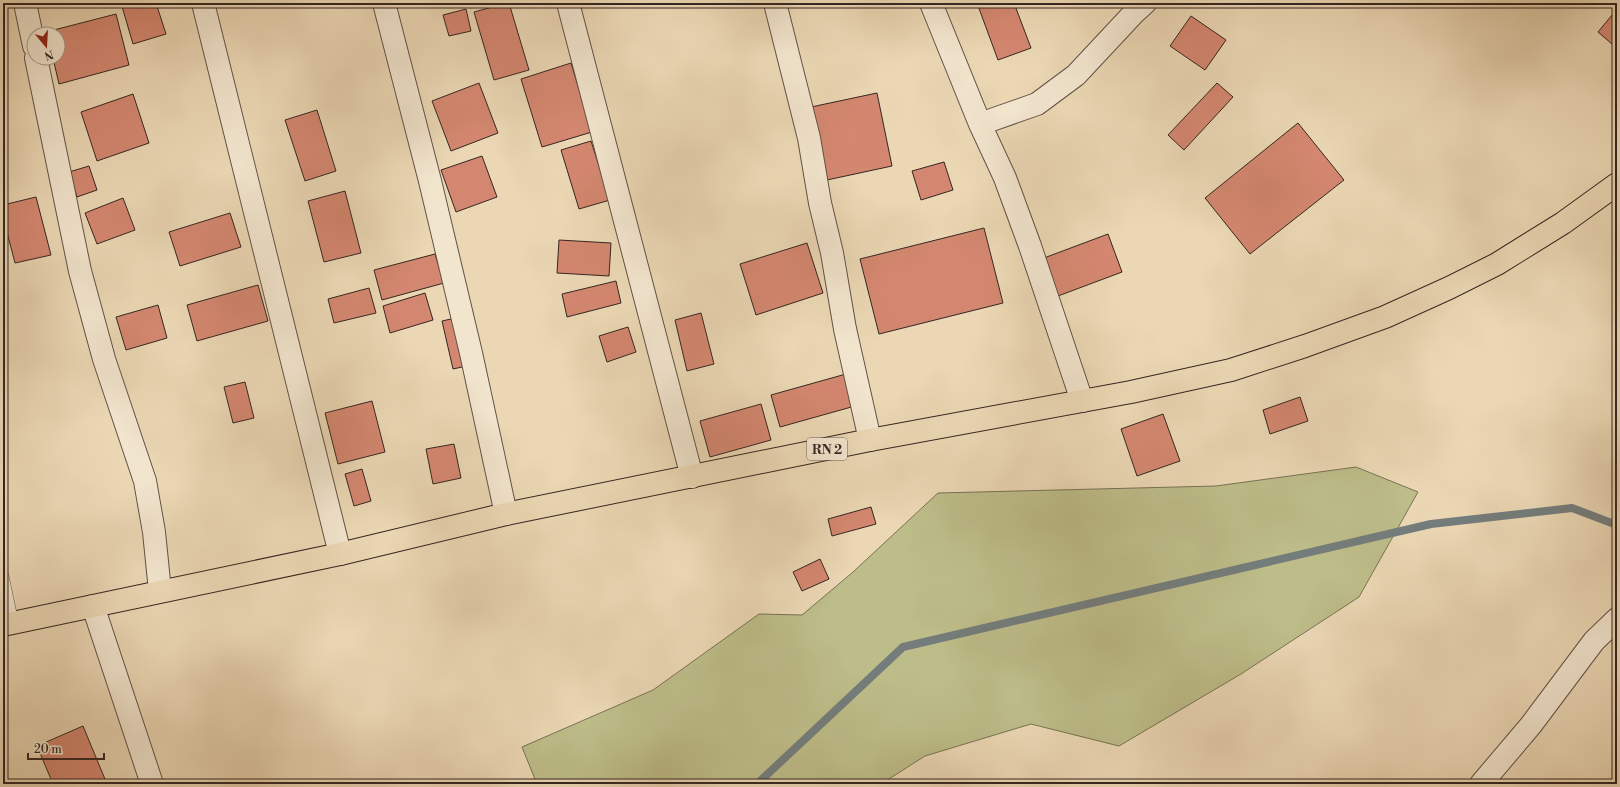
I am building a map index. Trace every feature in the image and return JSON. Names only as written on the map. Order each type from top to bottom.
[{"type":"highway","name":"RN 2","points":[[8,624],[340,554],[506,514],[870,440],[1082,401],[1231,370],[1305,346],[1384,317],[1449,288],[1497,264],[1563,224],[1617,184]]},
{"type":"street","points":[[25,3],[30,26]]},
{"type":"street","points":[[203,3],[340,554]]},
{"type":"street","points":[[384,3],[432,188],[471,353],[506,514]]},
{"type":"street","points":[[568,3],[692,477]]},
{"type":"street","points":[[775,3],[808,138],[845,329],[870,440]]},
{"type":"street","points":[[931,3],[1020,219],[1082,401]]},
{"type":"street","points":[[980,124],[1037,104],[1076,75],[1132,14],[1145,3]]},
{"type":"street","points":[[38,66],[80,271],[104,359],[145,481],[154,532],[160,592]]},
{"type":"street","points":[[93,606],[152,784]]},
{"type":"street","points":[[1481,784],[1531,725],[1594,641],[1617,619]]},
{"type":"lane","points":[[3,576],[8,624]]},
{"type":"green space","points":[[1356,467],[1418,492],[1359,597],[1241,674],[1119,746],[1031,724],[925,756],[881,784],[537,784],[522,747],[653,690],[759,614],[802,615],[853,572],[938,493],[1216,486]]},
{"type":"building","points":[[121,3],[156,3],[166,34],[133,44]]},
{"type":"building","points":[[469,3],[488,3],[470,8]]},
{"type":"building","points":[[509,3],[529,70],[494,80],[474,12]]},
{"type":"building","points":[[977,3],[1014,3],[1031,48],[998,60]]},
{"type":"building","points":[[466,9],[471,31],[449,36],[443,15]]},
{"type":"building","points":[[1617,9],[1617,39],[1612,44],[1598,32]]},
{"type":"building","points":[[116,14],[129,65],[59,84],[55,66],[66,66],[66,27]]},
{"type":"building","points":[[1191,16],[1226,40],[1205,70],[1170,46]]},
{"type":"building","points":[[571,63],[592,132],[542,147],[521,79]]},
{"type":"building","points":[[479,83],[498,133],[451,151],[432,101]]},
{"type":"building","points":[[1217,83],[1233,97],[1184,150],[1168,135]]},
{"type":"building","points":[[877,93],[892,166],[827,180],[811,107]]},
{"type":"building","points":[[133,94],[149,143],[97,161],[81,112]]},
{"type":"building","points":[[317,110],[336,171],[305,181],[285,120]]},
{"type":"building","points":[[1298,123],[1344,180],[1250,254],[1205,198]]},
{"type":"building","points":[[591,141],[610,200],[579,209],[561,150]]},
{"type":"building","points":[[482,156],[497,197],[456,212],[441,170]]},
{"type":"building","points":[[944,162],[953,190],[921,200],[912,171]]},
{"type":"building","points":[[89,166],[97,190],[77,197],[69,172]]},
{"type":"building","points":[[345,191],[361,253],[324,262],[308,201]]},
{"type":"building","points":[[36,197],[51,255],[15,263],[3,217],[3,205]]},
{"type":"building","points":[[123,198],[135,230],[97,244],[85,213]]},
{"type":"building","points":[[230,213],[241,247],[180,266],[169,232]]},
{"type":"building","points":[[984,228],[1003,303],[879,334],[860,259]]},
{"type":"building","points":[[1108,234],[1122,272],[1058,296],[1044,258]]},
{"type":"building","points":[[559,240],[611,243],[609,276],[557,273]]},
{"type":"building","points":[[807,243],[823,293],[756,315],[740,264]]},
{"type":"building","points":[[435,254],[444,283],[382,300],[374,270]]},
{"type":"building","points":[[616,281],[621,303],[567,317],[562,294]]},
{"type":"building","points":[[258,285],[268,321],[197,341],[187,305]]},
{"type":"building","points":[[369,288],[376,313],[334,323],[328,299]]},
{"type":"building","points":[[425,293],[433,320],[390,333],[383,306]]},
{"type":"building","points":[[158,305],[167,338],[126,350],[116,317]]},
{"type":"building","points":[[701,313],[714,364],[687,371],[675,320]]},
{"type":"building","points":[[460,317],[471,365],[453,369],[442,321]]},
{"type":"building","points":[[628,327],[636,352],[607,362],[599,336]]},
{"type":"building","points":[[846,374],[855,406],[780,427],[771,395]]},
{"type":"building","points":[[245,382],[254,418],[233,423],[224,387]]},
{"type":"building","points":[[1300,397],[1308,421],[1270,434],[1263,410]]},
{"type":"building","points":[[372,401],[385,452],[338,464],[325,413]]},
{"type":"building","points":[[761,404],[771,440],[710,457],[700,421]]},
{"type":"building","points":[[1163,414],[1180,461],[1137,476],[1121,429]]},
{"type":"building","points":[[454,444],[461,478],[433,484],[426,449]]},
{"type":"building","points":[[362,469],[371,501],[354,506],[345,474]]},
{"type":"building","points":[[871,507],[876,524],[832,536],[828,519]]},
{"type":"building","points":[[820,559],[829,579],[802,591],[793,572]]},
{"type":"building","points":[[83,726],[107,784],[53,784],[37,746]]},
{"type":"waterway","points":[[757,784],[903,647],[1431,524],[1572,508],[1617,525]]}]
